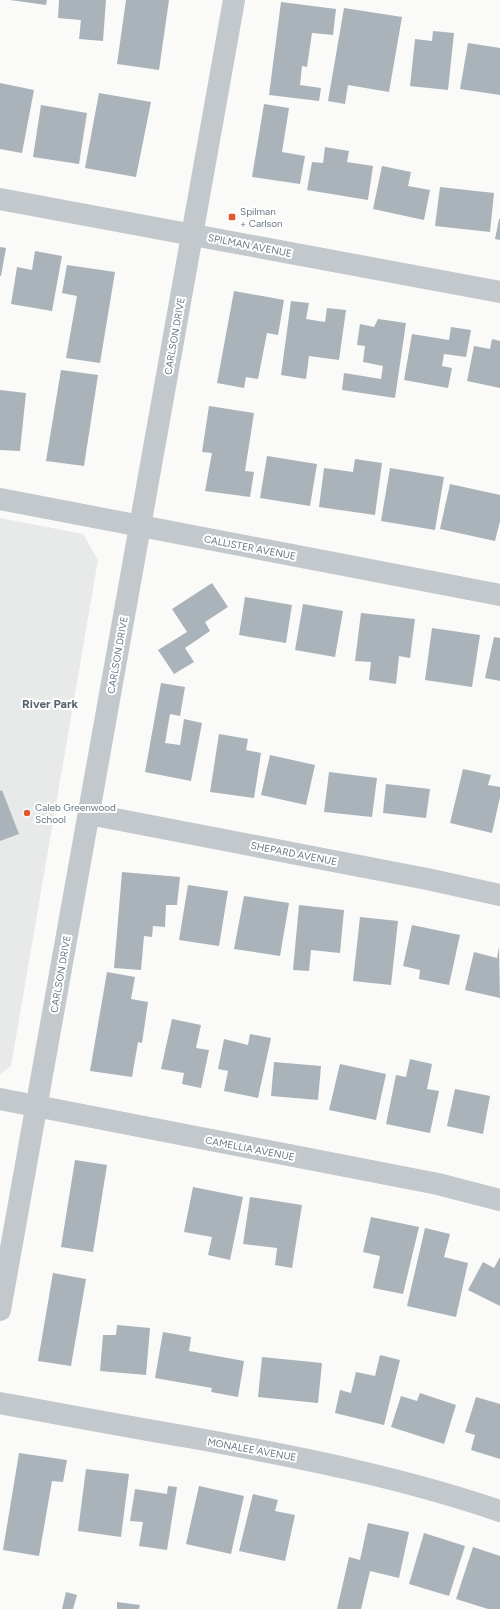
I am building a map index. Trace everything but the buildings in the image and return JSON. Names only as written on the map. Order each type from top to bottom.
[{"type":"street","name":"CARLSON DRIVE","points":[[0,1310],[234,0]]},
{"type":"street","name":"SPILMAN AVENUE","points":[[0,199],[500,292]]},
{"type":"street","name":"CALLISTER AVENUE","points":[[0,499],[500,595]]},
{"type":"street","name":"SHEPARD AVENUE","points":[[89,814],[427,879],[500,895]]},
{"type":"street","name":"CAMELLIA AVENUE","points":[[0,1099],[438,1184],[500,1200]]},
{"type":"street","name":"MONALEE AVENUE","points":[[0,1404],[300,1457],[383,1476],[465,1499],[500,1511]]},
{"type":"shaded area","name":"Caleb Greenwood School","points":[[0,518],[83,534],[98,560],[11,1066],[0,1074]]},
{"type":"place","name":"Spilman + Carlson","points":[[232,217]]},
{"type":"place","name":"Caleb Greenwood School","points":[[27,813]]},
{"type":"district","name":"River Park","points":[[50,704]]}]
